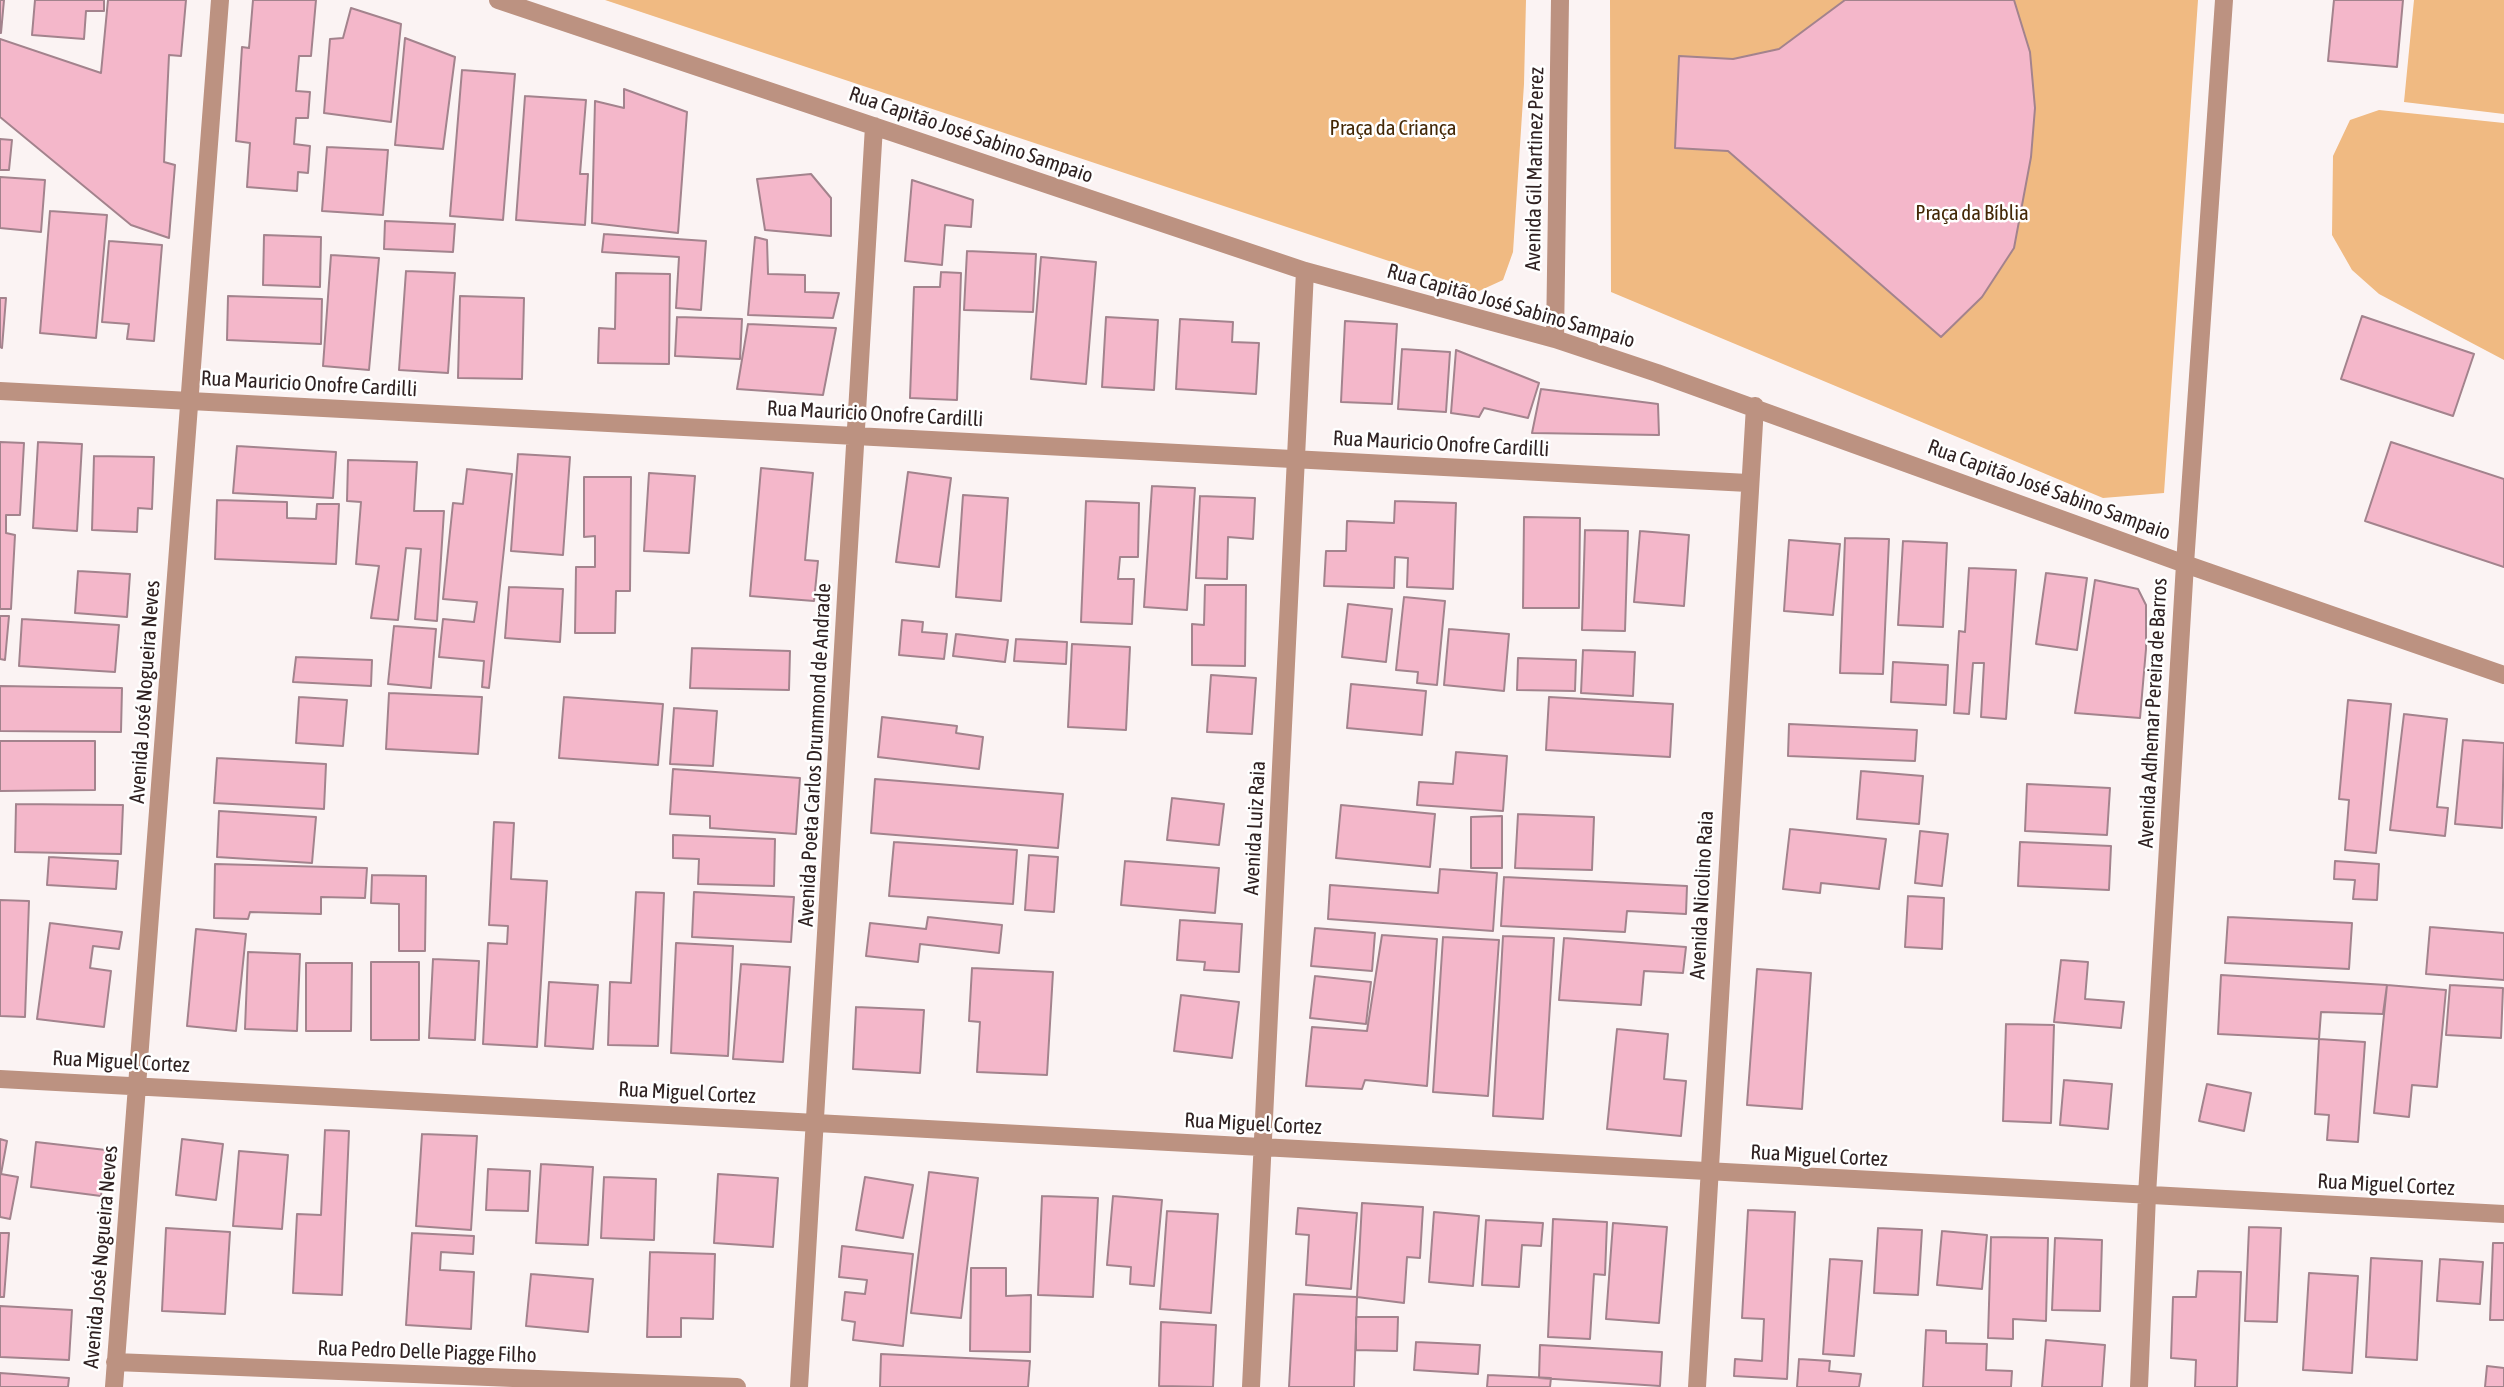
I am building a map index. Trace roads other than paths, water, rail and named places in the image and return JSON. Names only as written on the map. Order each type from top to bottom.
[{"type":"street","name":"Avenida José Nogueira Neves","points":[[114,1387],[220,0]]},
{"type":"street","name":"Rua Capitão José Sabino Sampaio","points":[[498,0],[1305,271],[1555,339],[1755,406],[2185,564],[2504,675]]},
{"type":"street","name":"Avenida Gil Martinez Perez","points":[[1555,339],[1560,0]]},
{"type":"street","name":"Avenida Adhemar Pereira de Barros","points":[[2139,1387],[2147,1195],[2185,564],[2224,0]]},
{"type":"street","name":"Avenida Poeta Carlos Drummond de Andrade","points":[[799,1387],[817,1123],[874,126]]},
{"type":"street","name":"Avenida Luiz Raia","points":[[1251,1387],[1305,271]]},
{"type":"street","name":"Rua Mauricio Onofre Cardilli","points":[[0,391],[1748,483]]},
{"type":"street","name":"Avenida Nicolino Raia","points":[[1697,1387],[1748,483],[1755,406]]},
{"type":"street","name":"Rua Miguel Cortez","points":[[0,1079],[2504,1214]]},
{"type":"street","name":"Rua Pedro Delle Piagge Filho","points":[[115,1362],[737,1387]]},
{"type":"park label","name":"Praça da Criança","points":[[1393,128]]},
{"type":"park label","name":"Praça da Bíblia","points":[[1972,213]]}]
